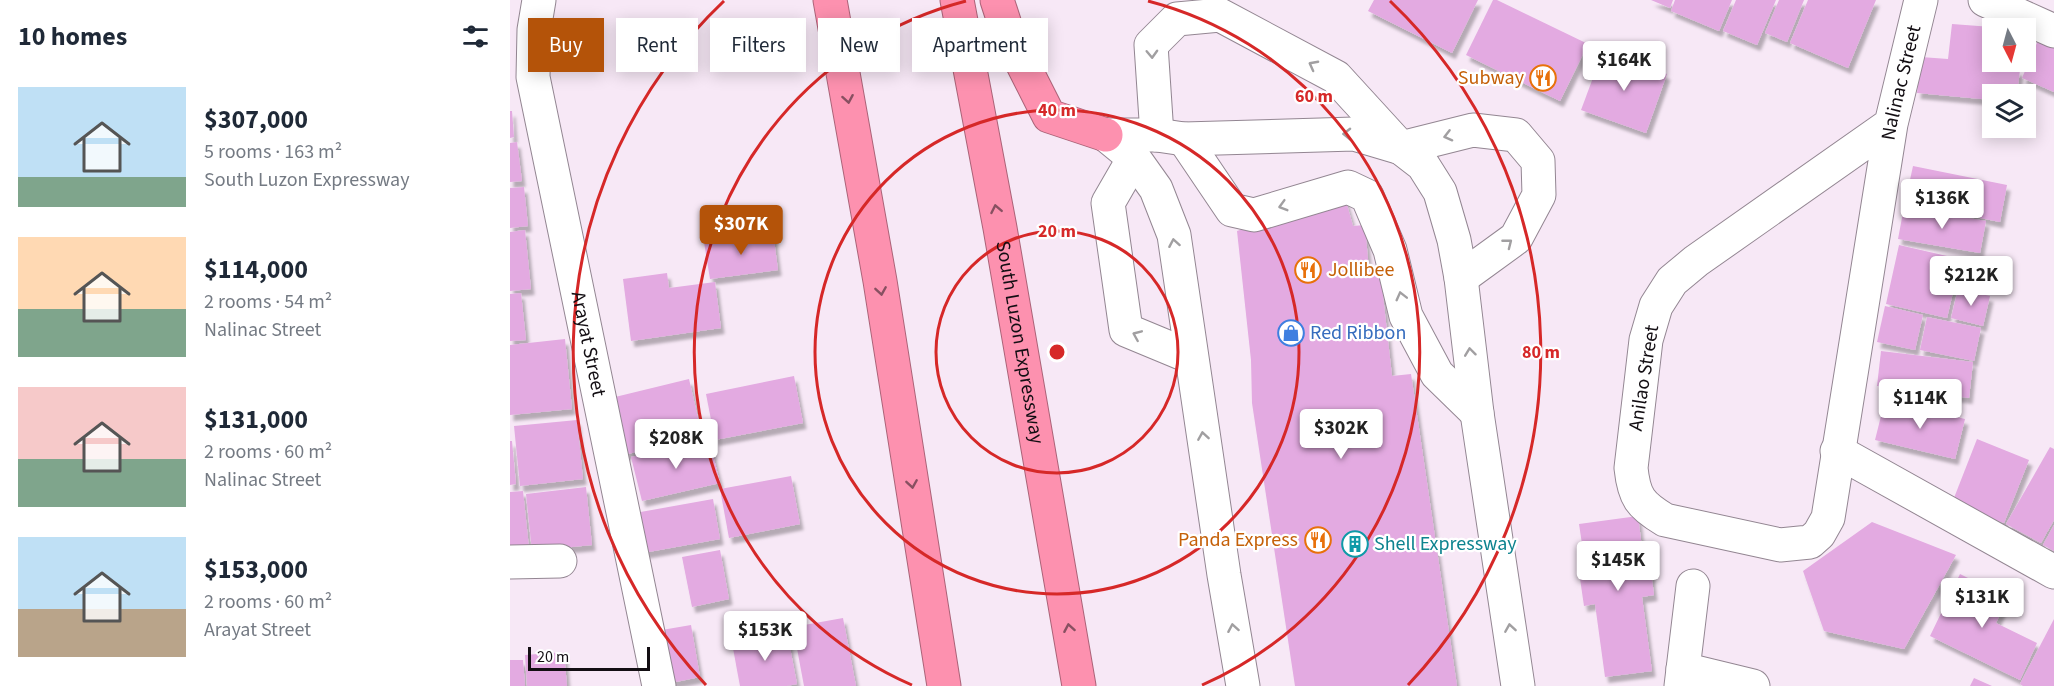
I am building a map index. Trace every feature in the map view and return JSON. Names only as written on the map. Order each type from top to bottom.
[{"type":"highway","points":[[831,0],[880,281],[944,686]]},
{"type":"highway","name":"South Luzon Expressway","points":[[957,0],[1000,228],[1079,686]]},
{"type":"highway","points":[[997,0],[1009,37],[1049,116],[1106,135]]},
{"type":"street","name":"Arayat Street","points":[[539,0],[534,30],[533,77],[659,686]]},
{"type":"street","name":"Nalinac Street","points":[[1828,518],[1891,124],[1921,0]]},
{"type":"street","points":[[1985,0],[2054,31]]},
{"type":"street","points":[[1477,413],[1437,374],[1406,316],[1390,250],[1367,196],[1348,187],[1254,215],[1232,210],[1171,137],[1151,45],[1177,19],[1220,15],[1336,77],[1401,148],[1423,165],[1440,192],[1454,240],[1461,278],[1477,413],[1518,686]]},
{"type":"street","name":"Anilao Street","points":[[1828,518],[1819,534],[1810,542],[1780,545],[1665,520],[1638,500],[1632,484],[1631,468],[1646,340],[1656,306],[1672,281],[1696,261],[1891,124]]},
{"type":"street","points":[[1106,135],[1171,137],[1354,134],[1401,148],[1473,130],[1516,135],[1538,161],[1539,195],[1516,238],[1461,278]]},
{"type":"street","points":[[1106,135],[1134,158],[1156,189],[1174,235],[1243,686]]},
{"type":"street","points":[[1134,158],[1108,202],[1126,330],[1191,357]]},
{"type":"street","points":[[1838,451],[2054,572]]},
{"type":"street","points":[[510,562],[560,561]]},
{"type":"street","points":[[1693,586],[1682,678],[1753,686]]},
{"type":"building","points":[[1374,0],[1478,0],[1452,53],[1368,11]]},
{"type":"building","points":[[1493,0],[1588,44],[1560,101],[1466,55]]},
{"type":"building","points":[[1651,0],[1673,0],[1670,8]]},
{"type":"building","points":[[1675,0],[1732,0],[1719,31],[1671,11]]},
{"type":"building","points":[[1736,0],[1776,0],[1757,45],[1723,31]]},
{"type":"building","points":[[1779,0],[1804,0],[1787,42],[1765,33]]},
{"type":"building","points":[[1808,0],[1876,0],[1848,68],[1790,43]]},
{"type":"building","points":[[1952,24],[1982,26],[1982,72],[2020,72],[2018,84],[1982,84],[1982,99],[1917,93],[1921,57],[1948,59]]},
{"type":"building","points":[[2039,38],[2054,44],[2054,92],[2022,78],[2025,72],[2036,72],[2036,45]]},
{"type":"building","points":[[1603,51],[1667,74],[1646,133],[1581,110]]},
{"type":"building","points":[[510,111],[512,111],[514,137],[510,138]]},
{"type":"building","points":[[517,142],[522,181],[510,182],[510,143]]},
{"type":"building","points":[[1913,166],[2007,185],[2000,222],[1905,203]]},
{"type":"building","points":[[524,187],[528,226],[510,228],[510,188]]},
{"type":"building","name":"Shell Expressway","points":[[1344,194],[1353,226],[1365,225],[1369,271],[1380,269],[1392,376],[1411,374],[1457,686],[1295,686],[1252,403],[1251,360],[1237,231]]},
{"type":"building","points":[[1904,207],[1986,221],[1980,253],[1898,239]]},
{"type":"building","points":[[525,230],[531,289],[510,291],[510,232]]},
{"type":"building","points":[[773,232],[778,270],[710,279],[704,242]]},
{"type":"building","points":[[1899,245],[1947,256],[1941,281],[1955,284],[1947,318],[1886,304]]},
{"type":"building","points":[[667,273],[669,288],[715,282],[721,328],[631,341],[623,279]]},
{"type":"building","points":[[1958,289],[1990,296],[1983,326],[1951,318]]},
{"type":"building","points":[[521,293],[526,340],[510,341],[510,294]]},
{"type":"building","points":[[1885,306],[1923,315],[1915,350],[1877,342]]},
{"type":"building","points":[[1927,317],[1981,328],[1974,361],[1920,350]]},
{"type":"building","points":[[565,339],[572,409],[510,415],[510,345]]},
{"type":"building","points":[[1881,351],[1973,362],[1969,398],[1877,386]]},
{"type":"building","points":[[794,376],[803,423],[715,440],[706,394]]},
{"type":"building","points":[[689,379],[702,436],[624,455],[611,398]]},
{"type":"building","points":[[1885,400],[1965,419],[1955,459],[1875,440]]},
{"type":"building","points":[[577,420],[583,479],[520,486],[514,426]]},
{"type":"building","points":[[709,439],[720,483],[642,501],[631,457]]},
{"type":"building","points":[[1977,439],[2029,460],[2004,523],[1952,503]]},
{"type":"building","points":[[510,441],[512,441],[516,484],[510,485]]},
{"type":"building","points":[[2050,447],[2054,449],[2054,520],[2041,543],[2006,524]]},
{"type":"building","points":[[791,476],[800,524],[729,538],[720,489]]},
{"type":"building","points":[[586,487],[592,545],[532,551],[526,494]]},
{"type":"building","points":[[523,491],[529,548],[510,550],[510,492]]},
{"type":"building","points":[[713,499],[720,539],[643,553],[635,513]]},
{"type":"building","points":[[1638,516],[1643,556],[1649,555],[1654,595],[1642,597],[1652,671],[1605,677],[1595,604],[1584,606],[1578,565],[1585,564],[1579,524]]},
{"type":"building","points":[[1872,522],[1956,555],[1904,649],[1824,631],[1803,571]]},
{"type":"building","points":[[2054,525],[2054,551],[2043,545]]},
{"type":"building","points":[[720,550],[729,599],[692,607],[682,557]]},
{"type":"building","points":[[1960,574],[2008,598],[1996,623],[2037,643],[2020,680],[1930,636]]},
{"type":"building","points":[[843,618],[856,686],[804,686],[793,627]]},
{"type":"building","points":[[2054,619],[2054,686],[2023,686],[2020,684]]},
{"type":"building","points":[[691,625],[700,677],[666,684],[656,631]]},
{"type":"building","points":[[787,632],[797,684],[740,686],[732,643]]},
{"type":"building","points":[[564,652],[567,686],[527,686],[525,655]]},
{"type":"building","points":[[510,660],[523,660],[525,686],[510,686]]},
{"type":"building","points":[[1974,678],[1992,686],[1970,686]]},
{"type":"place","name":"Subway","points":[[1543,78]]},
{"type":"place","name":"Jollibee","points":[[1308,270]]},
{"type":"place","name":"Red Ribbon","points":[[1291,333]]},
{"type":"place","name":"Panda Express","points":[[1318,540]]},
{"type":"place","name":"Shell Expressway","points":[[1355,544]]}]
